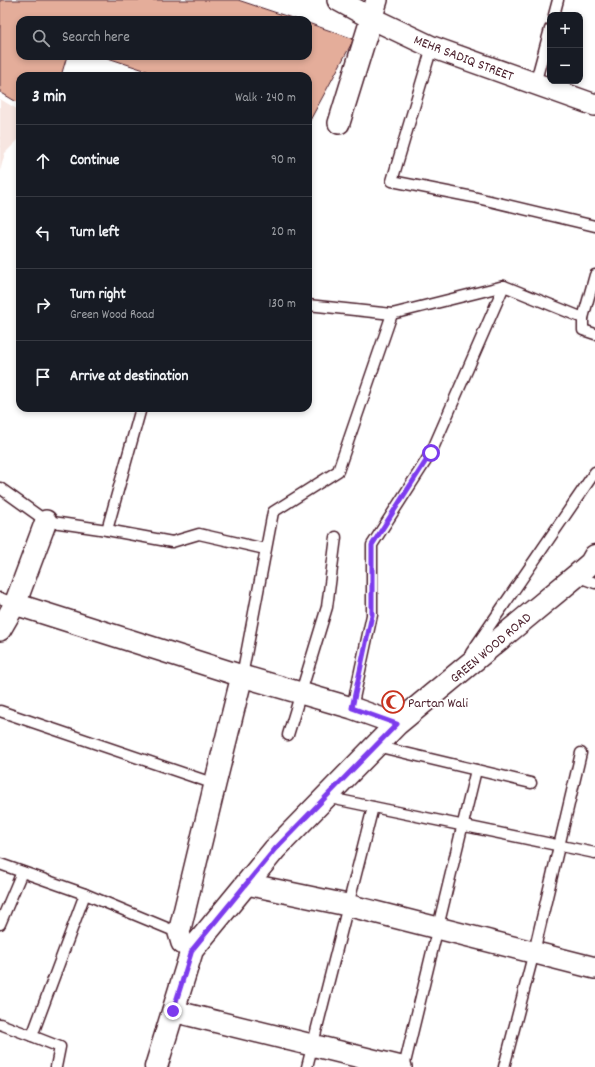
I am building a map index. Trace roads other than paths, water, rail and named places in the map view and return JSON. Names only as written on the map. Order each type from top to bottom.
[{"type":"street","name":"MEHR SADIQ STREET","points":[[338,0],[374,9],[432,47],[595,105]]},
{"type":"street","points":[[339,123],[374,9]]},
{"type":"street","points":[[0,630],[7,601],[46,521]]},
{"type":"street","name":"GREEN WOOD ROAD","points":[[156,1067],[192,950],[275,849],[397,724],[456,676],[586,580],[591,563],[595,556]]},
{"type":"street","points":[[7,601],[242,676],[352,708],[397,724]]},
{"type":"street","points":[[192,950],[182,942],[179,932],[242,676]]},
{"type":"street","points":[[247,884],[347,905],[595,968]]},
{"type":"street","points":[[173,1011],[401,1067]]},
{"type":"lane","points":[[555,12],[558,0]]},
{"type":"lane","points":[[535,84],[547,40]]},
{"type":"lane","points":[[432,47],[392,181],[595,226]]},
{"type":"lane","points":[[595,274],[583,318],[583,330],[595,334]]},
{"type":"lane","points":[[312,305],[392,314],[504,286],[583,318]]},
{"type":"lane","points":[[352,708],[372,615],[372,545],[431,453],[504,286]]},
{"type":"lane","points":[[242,676],[273,512],[338,471],[392,314]]},
{"type":"lane","points":[[107,530],[140,412]]},
{"type":"lane","points":[[456,676],[595,472]]},
{"type":"lane","points":[[0,488],[46,521],[172,542],[200,534],[265,550]]},
{"type":"lane","points":[[288,736],[327,607],[336,537]]},
{"type":"lane","points":[[0,711],[215,784]]},
{"type":"lane","points":[[376,746],[531,783]]},
{"type":"lane","points":[[504,1067],[534,952],[582,753]]},
{"type":"lane","points":[[404,1067],[476,770]]},
{"type":"lane","points":[[325,798],[595,853]]},
{"type":"lane","points":[[307,1067],[373,807]]},
{"type":"lane","points":[[0,864],[85,894],[179,932]]},
{"type":"lane","points":[[0,924],[22,872]]},
{"type":"lane","points":[[32,1036],[85,894]]},
{"type":"lane","points":[[0,1024],[60,1047],[56,1067]]},
{"type":"place","name":"Partan Wali","points":[[393,702]]}]
